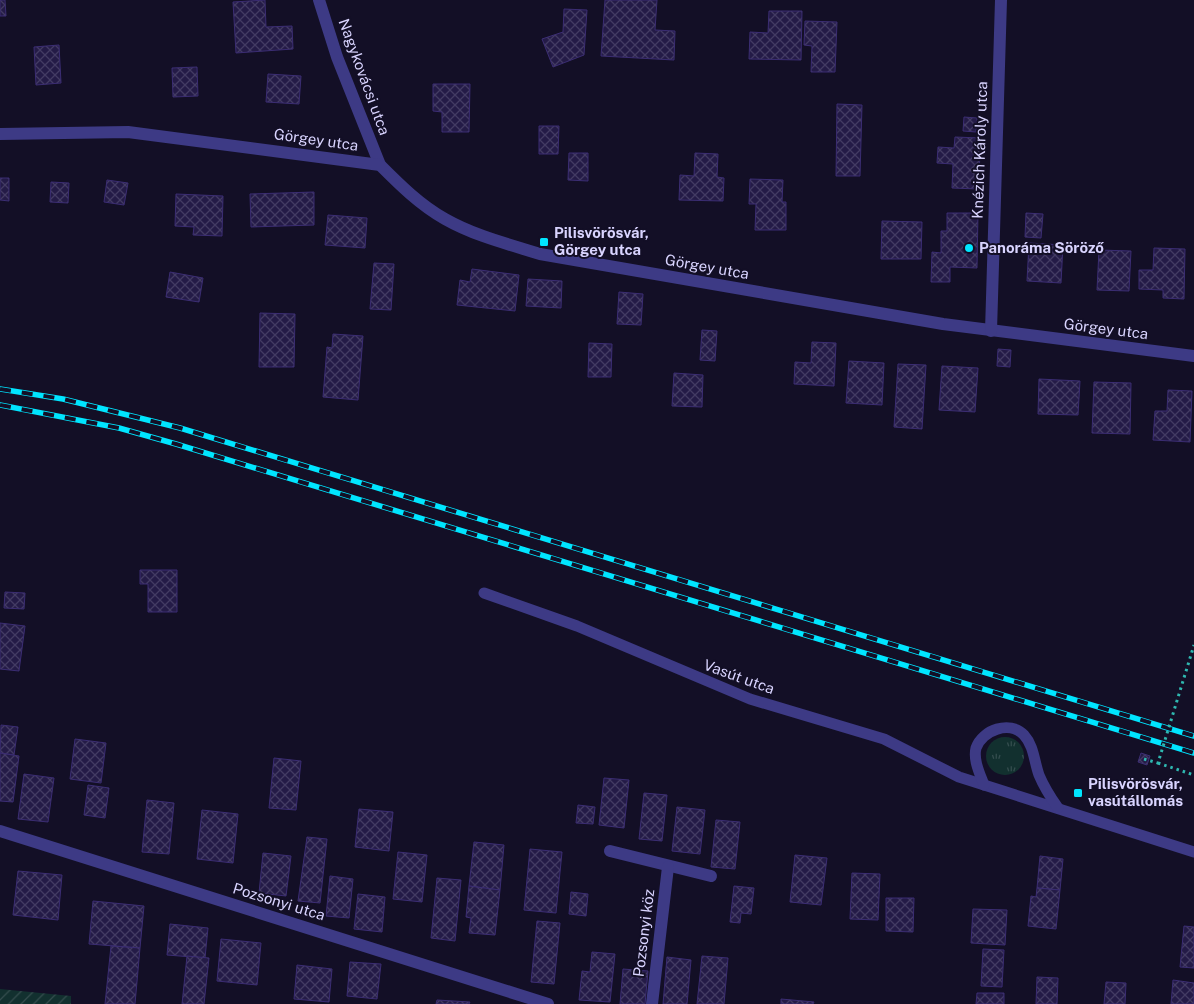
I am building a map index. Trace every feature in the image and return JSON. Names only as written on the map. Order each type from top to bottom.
[{"type":"street","name":"Nagykovácsi utca","points":[[319,0],[337,57],[380,165]]},
{"type":"street","name":"Knézich Károly utca","points":[[991,331],[1001,0]]},
{"type":"street","name":"Görgey utca","points":[[0,134],[128,132],[380,165],[409,194],[446,219],[487,238],[540,254],[991,331],[1194,356]]},
{"type":"street","name":"Pozsonyi utca","points":[[0,831],[548,1004]]},
{"type":"street","points":[[610,851],[668,867],[711,876]]},
{"type":"street","name":"Pozsonyi köz","points":[[652,1004],[668,867]]},
{"type":"lane","name":"Vasút utca","points":[[484,593],[577,626],[741,696],[891,741],[947,772],[1194,852]]},
{"type":"lane","points":[[984,785],[975,758],[976,749],[981,738],[1000,728],[1012,728],[1023,733],[1030,743],[1043,784],[1058,808]]},
{"type":"path","points":[[1158,763],[1194,645]]},
{"type":"path","points":[[1144,759],[1194,775]]},
{"type":"green space","points":[[1005,737],[1018,743],[1024,756],[1018,769],[1005,775],[992,769],[986,756],[992,743]]},
{"type":"green space","points":[[0,989],[71,996],[71,1004],[0,1004]]},
{"type":"building","points":[[0,0],[5,0],[6,16],[0,16]]},
{"type":"building","points":[[265,0],[266,27],[292,26],[293,49],[236,53],[233,2]]},
{"type":"building","points":[[605,0],[657,0],[655,30],[675,31],[674,60],[601,56]]},
{"type":"building","points":[[564,9],[587,10],[584,55],[553,67],[542,39],[563,32]]},
{"type":"building","points":[[769,11],[802,11],[801,60],[749,59],[750,32],[768,33]]},
{"type":"building","points":[[805,21],[837,22],[835,72],[811,72],[812,46],[804,45]]},
{"type":"building","points":[[59,45],[61,83],[36,85],[34,47]]},
{"type":"building","points":[[197,67],[198,96],[173,97],[172,68]]},
{"type":"building","points":[[268,74],[301,76],[299,104],[266,102]]},
{"type":"building","points":[[433,84],[470,84],[469,132],[442,132],[442,112],[433,111]]},
{"type":"building","points":[[837,104],[862,105],[860,176],[836,176]]},
{"type":"building","points":[[964,117],[977,118],[976,132],[963,131]]},
{"type":"building","points":[[539,126],[559,126],[558,154],[539,154]]},
{"type":"building","points":[[955,137],[981,138],[978,189],[952,188],[953,164],[937,163],[938,147],[954,148]]},
{"type":"building","points":[[569,153],[588,153],[588,181],[568,180]]},
{"type":"building","points":[[695,153],[718,154],[717,177],[724,178],[723,201],[679,200],[680,175],[694,176]]},
{"type":"building","points":[[0,178],[9,178],[9,201],[0,200]]},
{"type":"building","points":[[750,179],[783,180],[782,202],[786,202],[786,230],[755,230],[756,204],[749,204]]},
{"type":"building","points":[[107,180],[128,183],[124,205],[104,202]]},
{"type":"building","points":[[51,182],[69,183],[68,203],[50,202]]},
{"type":"building","points":[[314,192],[314,225],[251,227],[250,194]]},
{"type":"building","points":[[176,194],[223,196],[222,236],[193,235],[194,227],[175,226]]},
{"type":"building","points":[[947,213],[978,213],[977,268],[950,267],[950,282],[931,282],[932,252],[941,253],[941,231],[947,231]]},
{"type":"building","points":[[1026,213],[1043,214],[1041,238],[1025,237]]},
{"type":"building","points":[[328,215],[367,218],[365,248],[325,245]]},
{"type":"building","points":[[882,221],[922,222],[921,259],[881,259]]},
{"type":"building","points":[[1029,243],[1063,245],[1061,283],[1027,281]]},
{"type":"building","points":[[1154,248],[1185,249],[1184,299],[1163,298],[1163,290],[1139,289],[1139,270],[1153,270]]},
{"type":"building","points":[[1099,250],[1131,251],[1129,291],[1097,290]]},
{"type":"building","points":[[374,263],[394,264],[391,310],[370,309]]},
{"type":"building","points":[[472,269],[519,275],[515,311],[457,305],[460,280],[470,282]]},
{"type":"building","points":[[170,272],[203,278],[199,302],[166,297]]},
{"type":"building","points":[[528,279],[562,281],[561,308],[526,306]]},
{"type":"building","points":[[619,292],[643,294],[641,325],[617,324]]},
{"type":"building","points":[[260,313],[295,314],[294,367],[259,367]]},
{"type":"building","points":[[702,330],[717,331],[715,361],[700,360]]},
{"type":"building","points":[[333,334],[363,336],[358,400],[323,397],[327,347],[332,348]]},
{"type":"building","points":[[812,342],[836,343],[834,386],[794,384],[795,362],[811,363]]},
{"type":"building","points":[[589,343],[612,344],[611,377],[588,377]]},
{"type":"building","points":[[998,349],[1011,350],[1010,367],[997,366]]},
{"type":"building","points":[[849,361],[884,363],[882,405],[846,403]]},
{"type":"building","points":[[898,364],[926,365],[922,429],[894,427]]},
{"type":"building","points":[[942,366],[978,368],[975,412],[939,410]]},
{"type":"building","points":[[674,373],[703,375],[702,407],[672,406]]},
{"type":"building","points":[[1039,379],[1080,381],[1078,415],[1038,414]]},
{"type":"building","points":[[1094,382],[1131,383],[1130,434],[1092,433]]},
{"type":"building","points":[[1168,390],[1192,391],[1190,442],[1153,440],[1155,411],[1167,411]]},
{"type":"building","points":[[140,570],[177,570],[177,612],[148,612],[148,584],[140,584]]},
{"type":"building","points":[[5,592],[25,593],[24,609],[4,608]]},
{"type":"building","points":[[0,623],[25,626],[19,671],[0,669]]},
{"type":"building","points":[[1,725],[18,727],[14,755],[0,753]]},
{"type":"building","points":[[75,739],[106,743],[101,783],[70,779]]},
{"type":"building","points":[[0,753],[19,756],[13,802],[0,801]]},
{"type":"building","points":[[1141,753],[1150,756],[1147,765],[1138,762]]},
{"type":"building","points":[[274,758],[301,761],[296,810],[269,808]]},
{"type":"building","points":[[24,774],[54,778],[48,822],[18,819]]},
{"type":"building","points":[[604,778],[629,780],[624,828],[599,825]]},
{"type":"building","points":[[88,785],[109,788],[105,818],[84,815]]},
{"type":"building","points":[[644,793],[667,795],[662,841],[639,839]]},
{"type":"building","points":[[147,800],[174,803],[169,854],[142,852]]},
{"type":"building","points":[[578,805],[595,807],[593,824],[576,823]]},
{"type":"building","points":[[677,807],[705,810],[700,854],[672,851]]},
{"type":"building","points":[[359,809],[393,812],[389,851],[355,847]]},
{"type":"building","points":[[202,810],[238,814],[233,863],[197,859]]},
{"type":"building","points":[[716,820],[740,822],[735,869],[711,867]]},
{"type":"building","points":[[307,837],[327,839],[320,903],[298,901]]},
{"type":"building","points":[[474,842],[504,845],[500,890],[469,886]]},
{"type":"building","points":[[530,849],[562,852],[556,913],[524,910]]},
{"type":"building","points":[[398,852],[427,855],[422,902],[393,899]]},
{"type":"building","points":[[263,853],[291,856],[286,896],[259,893]]},
{"type":"building","points":[[795,855],[827,858],[821,905],[790,902]]},
{"type":"building","points":[[1040,856],[1063,859],[1060,890],[1037,888]]},
{"type":"building","points":[[18,871],[62,875],[58,920],[13,915]]},
{"type":"building","points":[[852,873],[880,874],[878,920],[850,919]]},
{"type":"building","points":[[330,876],[353,879],[349,918],[326,916]]},
{"type":"building","points":[[437,878],[461,880],[455,941],[431,938]]},
{"type":"building","points":[[469,886],[500,890],[495,935],[469,933],[471,918],[466,917]]},
{"type":"building","points":[[734,886],[754,888],[751,914],[741,913],[740,923],[730,922]]},
{"type":"building","points":[[1037,888],[1060,890],[1056,929],[1028,926],[1031,896],[1036,897]]},
{"type":"building","points":[[571,892],[588,894],[586,916],[569,914]]},
{"type":"building","points":[[358,894],[385,897],[382,932],[354,929]]},
{"type":"building","points":[[886,898],[914,898],[913,932],[886,931]]},
{"type":"building","points":[[93,901],[144,906],[140,948],[89,944]]},
{"type":"building","points":[[973,909],[1007,910],[1005,945],[971,943]]},
{"type":"building","points":[[537,921],[560,923],[554,984],[531,982]]},
{"type":"building","points":[[170,924],[208,928],[205,958],[167,955]]},
{"type":"building","points":[[1184,926],[1194,927],[1194,968],[1180,967]]},
{"type":"building","points":[[221,939],[261,943],[257,985],[217,981]]},
{"type":"building","points":[[111,946],[140,948],[135,1004],[105,1004]]},
{"type":"building","points":[[983,949],[1004,950],[1002,987],[981,986]]},
{"type":"building","points":[[592,952],[615,954],[610,1002],[579,1000],[582,971],[590,972]]},
{"type":"building","points":[[187,956],[209,958],[204,1004],[182,1004]]},
{"type":"building","points":[[702,956],[728,958],[724,1004],[697,1004]]},
{"type":"building","points":[[667,957],[691,960],[687,1004],[663,1004]]},
{"type":"building","points":[[350,962],[381,964],[377,999],[347,996]]},
{"type":"building","points":[[297,965],[332,969],[329,1002],[294,999]]},
{"type":"building","points":[[623,969],[648,971],[645,1004],[620,1004]]},
{"type":"building","points":[[1037,977],[1058,978],[1057,1004],[1036,1004]]},
{"type":"building","points":[[1173,980],[1194,983],[1194,1004],[1171,1004]]},
{"type":"building","points":[[1106,982],[1126,983],[1125,1004],[1104,1004]]},
{"type":"building","points":[[977,993],[1004,993],[1004,1004],[976,1004]]},
{"type":"building","points":[[781,999],[814,1002],[813,1004],[781,1004]]},
{"type":"building","points":[[437,1000],[470,1002],[469,1004],[436,1004]]},
{"type":"railway","points":[[0,389],[63,399],[180,428],[1194,736]]},
{"type":"railway","points":[[0,405],[119,428],[176,444],[1194,753]]},
{"type":"place","name":"Pilisvörösvár, Görgey utca","points":[[544,242]]},
{"type":"place","name":"Panoráma Söröző","points":[[969,248]]},
{"type":"place","name":"Pilisvörösvár, vasútállomás","points":[[1078,793]]}]
